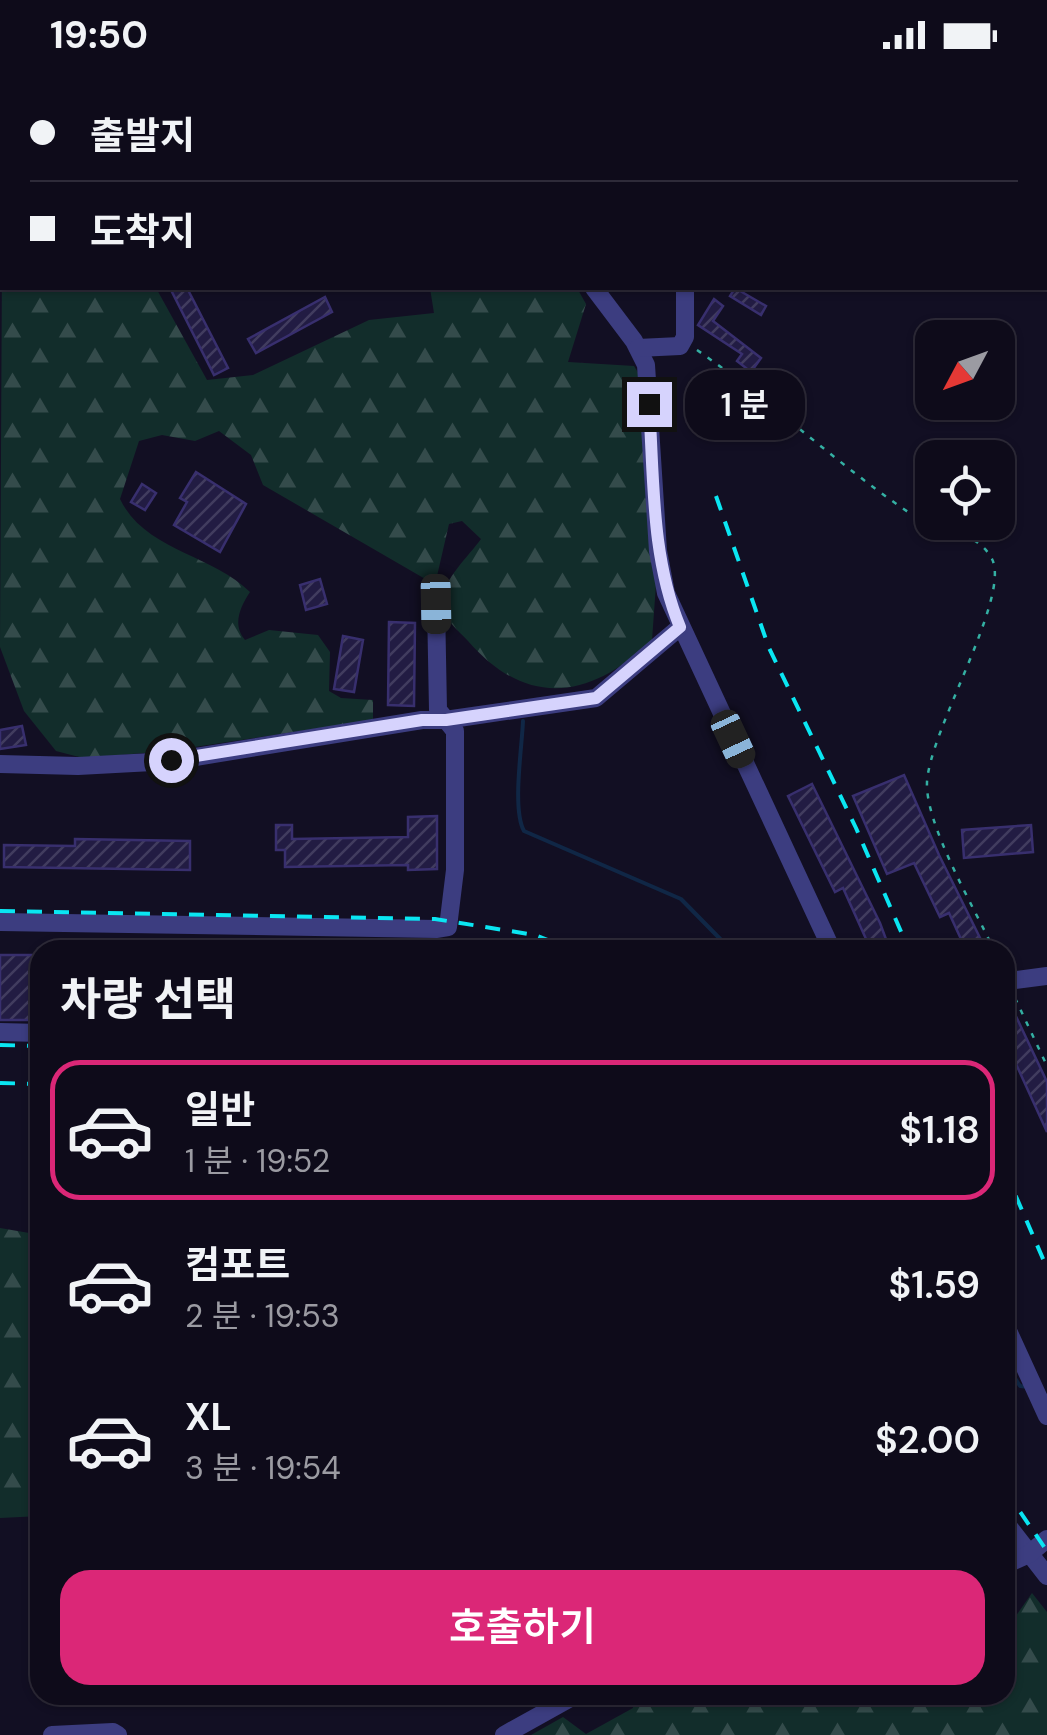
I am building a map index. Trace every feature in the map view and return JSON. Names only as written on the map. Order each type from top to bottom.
[{"type":"street","points":[[595,290],[646,365],[662,576],[680,627],[827,940]]},
{"type":"street","points":[[638,348],[680,346],[684,340],[685,290]]},
{"type":"street","points":[[0,922],[448,927],[455,870],[455,732],[438,710],[436,604],[440,589]]},
{"type":"street","points":[[0,764],[78,766],[171,760],[422,720],[446,720],[596,698],[680,627]]},
{"type":"street","points":[[1015,979],[1047,976]]},
{"type":"street","points":[[0,1032],[30,1033]]},
{"type":"street","points":[[1015,1346],[1047,1416]]},
{"type":"street","points":[[1015,1535],[1047,1576]]},
{"type":"street","points":[[1015,1560],[1047,1539]]},
{"type":"street","points":[[504,1735],[558,1705]]},
{"type":"street","points":[[52,1735],[118,1735]]},
{"type":"path","points":[[684,340],[917,518],[981,544],[992,560],[996,572],[983,630],[937,736],[927,780],[928,800],[938,830],[989,940]]},
{"type":"path","points":[[1015,995],[1047,1066]]},
{"type":"green space","points":[[2,290],[157,290],[207,380],[253,375],[369,320],[434,313],[430,290],[578,290],[586,304],[568,362],[634,366],[642,379],[656,584],[652,640],[606,675],[559,688],[536,686],[513,678],[490,663],[452,624],[443,609],[443,595],[481,539],[462,521],[449,524],[437,576],[427,580],[263,485],[251,455],[219,431],[195,441],[162,435],[139,441],[120,499],[146,530],[235,579],[250,592],[239,616],[245,640],[269,630],[318,635],[330,652],[329,691],[341,698],[373,700],[373,720],[168,751],[83,758],[56,751],[24,711],[0,647]]},
{"type":"green space","points":[[0,1228],[30,1233],[30,1516],[0,1518]]},
{"type":"green space","points":[[1032,1593],[1047,1612],[1047,1735],[531,1735],[563,1717],[586,1734],[633,1705],[1015,1705],[1015,1617]]},
{"type":"building","points":[[171,290],[188,290],[228,368],[214,375]]},
{"type":"building","points":[[738,290],[766,306],[761,315],[730,296]]},
{"type":"building","points":[[325,297],[332,312],[256,353],[248,339]]},
{"type":"building","points":[[714,299],[723,306],[713,321],[761,358],[751,372],[737,361],[742,354],[698,325]]},
{"type":"building","points":[[196,472],[246,504],[220,552],[174,525],[187,502],[180,498]]},
{"type":"building","points":[[142,484],[156,493],[145,510],[131,502]]},
{"type":"building","points":[[320,579],[327,604],[306,610],[300,585]]},
{"type":"building","points":[[389,622],[415,623],[414,706],[388,705]]},
{"type":"building","points":[[343,636],[363,640],[354,692],[334,689]]},
{"type":"building","points":[[22,726],[26,745],[0,749],[0,730]]},
{"type":"building","points":[[904,775],[981,940],[961,940],[949,913],[940,917],[914,863],[887,874],[853,796]]},
{"type":"building","points":[[812,784],[886,940],[866,940],[843,888],[835,892],[788,796]]},
{"type":"building","points":[[437,816],[437,869],[408,870],[408,865],[285,867],[285,850],[276,850],[276,825],[292,825],[292,839],[408,837],[408,817]]},
{"type":"building","points":[[1031,825],[1033,852],[964,858],[962,830]]},
{"type":"building","points":[[75,839],[190,841],[190,870],[4,867],[4,845],[75,846]]},
{"type":"building","points":[[0,955],[30,955],[30,1020],[0,1020]]},
{"type":"building","points":[[1015,1014],[1047,1082],[1047,1132],[1015,1062]]},
{"type":"waterway","points":[[523,721],[518,794],[524,831],[681,899],[721,940]]},
{"type":"waterway","points":[[1015,1378],[1020,1386],[1029,1387]]},
{"type":"railway","points":[[716,496],[769,648],[856,828],[905,940]]},
{"type":"railway","points":[[0,911],[435,919],[548,940]]},
{"type":"railway","points":[[0,1045],[30,1046]]},
{"type":"railway","points":[[0,1083],[30,1084]]},
{"type":"railway","points":[[1015,1194],[1047,1268]]},
{"type":"railway","points":[[1015,1505],[1047,1551]]},
{"type":"route","points":[[171,760],[422,720],[585,702],[610,688],[680,627],[666,593],[658,551],[649,404]]}]
